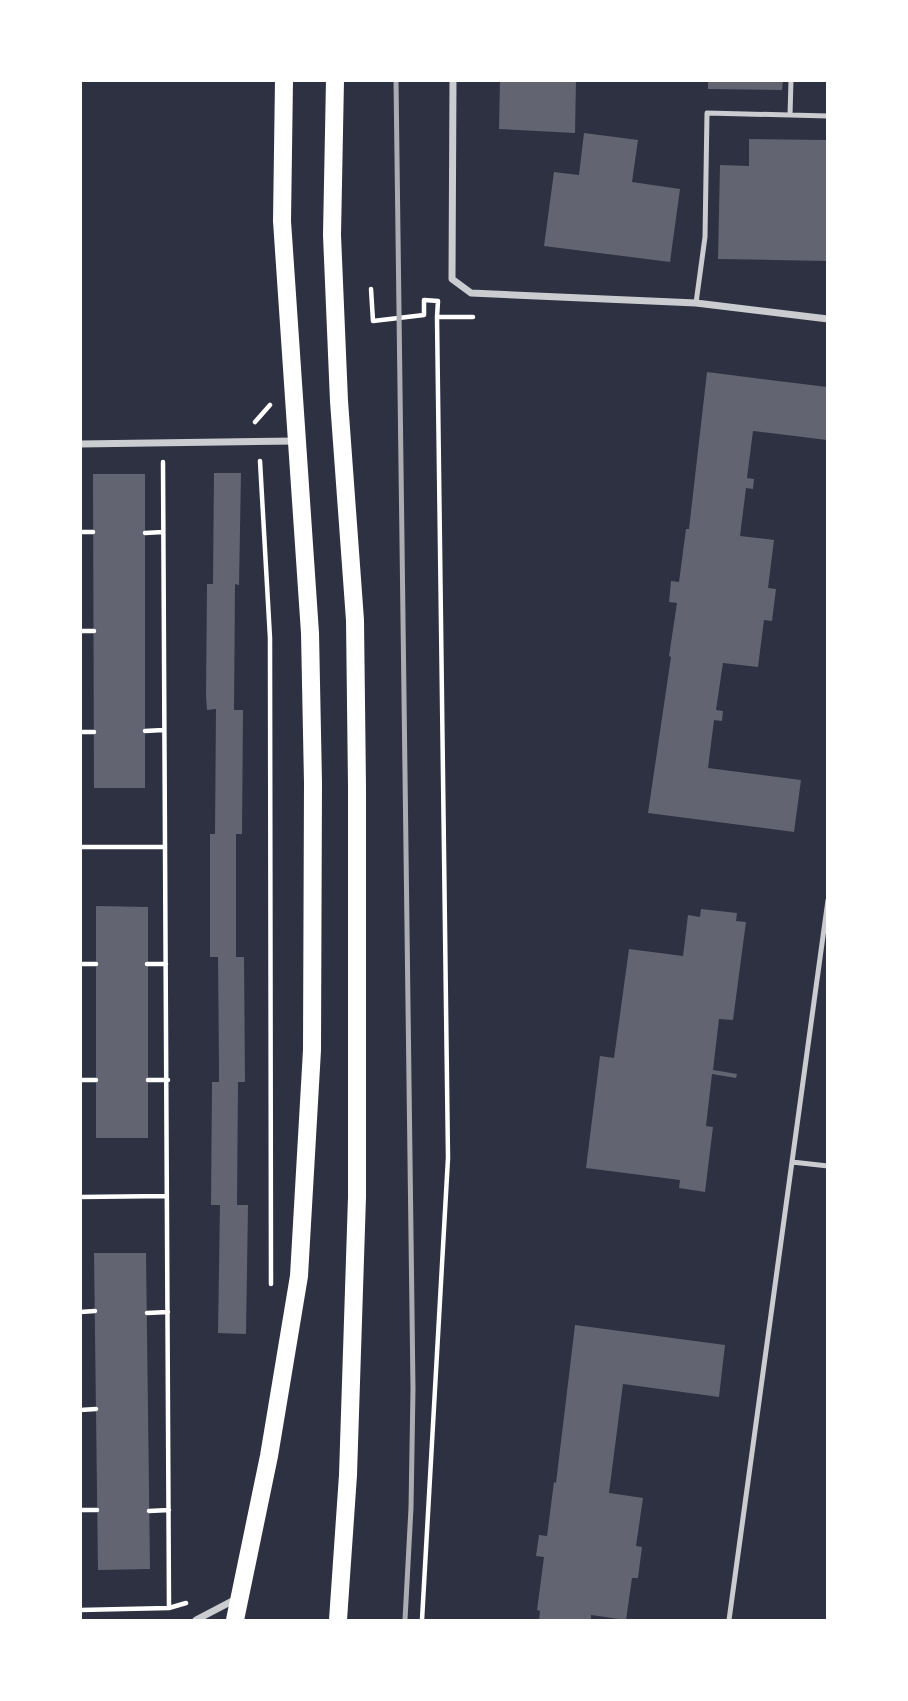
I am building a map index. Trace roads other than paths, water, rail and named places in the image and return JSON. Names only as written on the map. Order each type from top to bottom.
[{"type":"main road","points":[[235,1620],[269,1457],[299,1276],[312,1050],[310,633],[282,221],[284,80]]},
{"type":"main road","points":[[335,80],[332,248],[339,401],[355,620],[357,786],[357,1197],[348,1475],[338,1620]]},
{"type":"street","points":[[453,80],[452,279],[471,293],[696,303],[828,319]]},
{"type":"street","points":[[80,444],[297,441]]},
{"type":"street","points":[[196,1620],[240,1597]]},
{"type":"lane","points":[[790,115],[791,80]]},
{"type":"lane","points":[[696,303],[705,237],[707,113],[828,116]]},
{"type":"lane","points":[[729,1620],[828,900]]},
{"type":"lane","points":[[792,1162],[828,1166]]},
{"type":"railway","points":[[396,80],[413,1389],[411,1508],[405,1620]]}]
